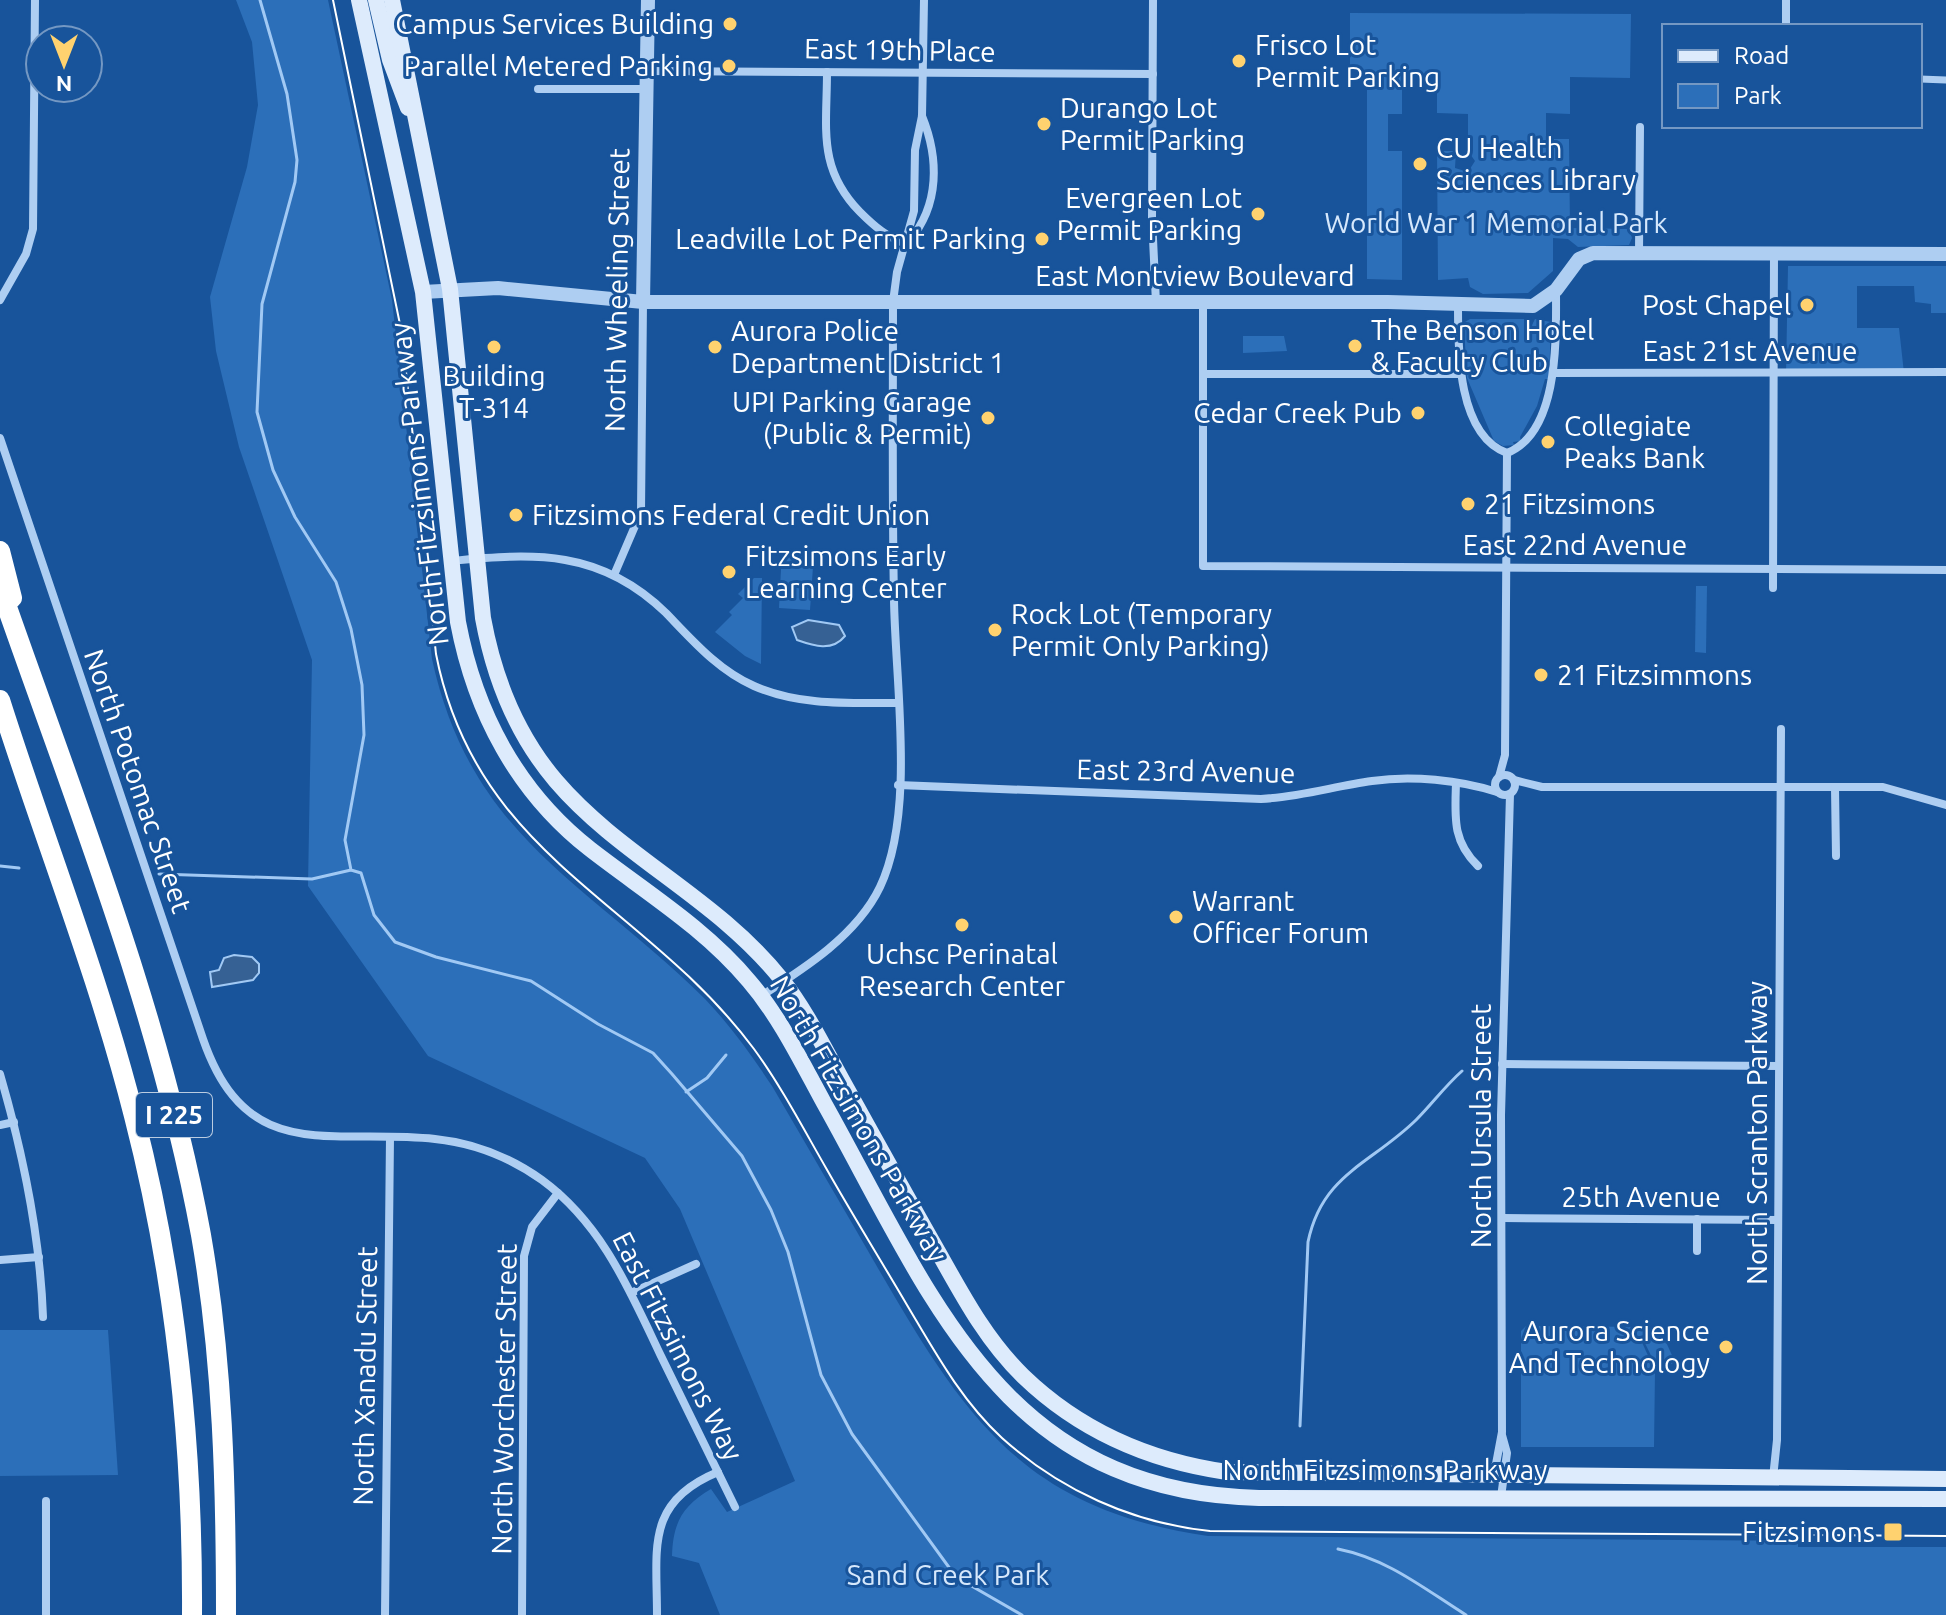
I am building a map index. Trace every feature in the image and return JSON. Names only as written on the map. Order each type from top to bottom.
[{"type":"highway","points":[[0,551],[41,702]]},
{"type":"highway","name":"I 225","points":[[0,587],[154,1038],[193,1197],[213,1319],[223,1417],[226,1615]]},
{"type":"highway","name":"I 225","points":[[2,709],[113,1038],[156,1210],[181,1375],[192,1615]]},
{"type":"main road","name":"North Fitzsimons Parkway","points":[[359,0],[423,292],[451,561],[467,666],[486,717],[512,765],[537,799],[570,832],[706,937],[761,996],[951,1328],[984,1374],[1045,1429],[1132,1476],[1205,1495],[1946,1499]]},
{"type":"main road","points":[[376,0],[391,63],[425,150]]},
{"type":"main road","name":"North Fitzsimons Parkway","points":[[392,0],[425,150],[450,289],[483,618],[497,676],[520,729],[541,763],[590,815],[727,922],[783,982],[976,1318],[1004,1357],[1061,1408],[1142,1451],[1207,1469],[1290,1475],[1946,1479]]},
{"type":"street","points":[[0,300],[26,254],[33,229],[35,0]]},
{"type":"street","name":"North Wheeling Street","points":[[614,575],[641,512],[648,0]]},
{"type":"street","points":[[761,996],[842,935],[873,900],[892,853],[898,785],[893,302],[897,272],[914,211],[915,150],[922,116],[924,0]]},
{"type":"street","points":[[1153,0],[1152,217],[1156,303]]},
{"type":"street","points":[[1786,0],[1786,24]]},
{"type":"street","name":"East 19th Place","points":[[648,71],[1153,74]]},
{"type":"street","points":[[827,72],[827,154],[835,180],[878,230],[906,244]]},
{"type":"street","points":[[1922,79],[1946,80]]},
{"type":"street","points":[[538,89],[645,89]]},
{"type":"street","points":[[906,244],[926,219],[932,200],[932,150],[922,116]]},
{"type":"street","points":[[1639,253],[1640,127]]},
{"type":"street","points":[[1773,588],[1774,253]]},
{"type":"street","name":"East Montview Boulevard","points":[[423,292],[498,288],[643,302],[1203,302],[1533,306],[1556,290],[1575,263],[1586,255],[1946,254]]},
{"type":"street","points":[[1498,778],[1505,755],[1507,453],[1528,436],[1554,373],[1556,290]]},
{"type":"street","points":[[1203,302],[1203,374],[1461,374]]},
{"type":"street","points":[[1458,305],[1461,374],[1476,423],[1496,448],[1507,453]]},
{"type":"street","name":"East 21st Avenue","points":[[1554,373],[1946,372]]},
{"type":"street","name":"East 22nd Avenue","points":[[1203,374],[1203,566],[1946,570]]},
{"type":"street","name":"North Potomac Street","points":[[0,438],[209,1058],[230,1095],[261,1121]]},
{"type":"street","points":[[451,561],[561,557],[614,575],[652,600],[716,663],[755,686],[802,700],[898,703]]},
{"type":"street","name":"North Scranton Parkway","points":[[1773,1478],[1777,1463],[1781,729]]},
{"type":"street","points":[[1505,755],[1513,778],[1542,787]]},
{"type":"street","name":"East 23rd Avenue","points":[[1471,785],[1498,778],[1513,778]]},
{"type":"street","name":"North Ursula Street","points":[[1498,778],[1498,792],[1507,819]]},
{"type":"street","name":"North Ursula Street","points":[[1488,1476],[1496,1464],[1502,1433],[1502,1064],[1507,819],[1513,778]]},
{"type":"street","name":"East 23rd Avenue","points":[[898,785],[1261,799],[1305,795],[1378,780],[1456,783],[1511,794]]},
{"type":"street","points":[[1456,783],[1456,835],[1462,849],[1478,866]]},
{"type":"street","points":[[1511,794],[1542,787],[1835,788],[1904,790],[1946,805]]},
{"type":"street","points":[[1835,788],[1836,856]]},
{"type":"street","points":[[1502,1064],[1779,1066]]},
{"type":"street","points":[[0,1074],[14,1122],[39,1257],[43,1317]]},
{"type":"street","name":"East Fitzsimons Way","points":[[261,1121],[309,1135],[447,1140],[481,1149],[520,1167],[558,1193],[594,1230],[631,1293],[735,1507]]},
{"type":"street","points":[[0,1125],[14,1122]]},
{"type":"street","name":"North Xanadu Street","points":[[385,1615],[390,1137]]},
{"type":"street","name":"North Worchester Street","points":[[522,1615],[524,1256],[532,1227],[558,1193]]},
{"type":"street","name":"25th Avenue","points":[[1503,1218],[1778,1220]]},
{"type":"street","points":[[1697,1219],[1697,1251]]},
{"type":"street","points":[[0,1260],[39,1257]]},
{"type":"street","points":[[631,1293],[696,1264]]},
{"type":"street","name":"North Ursula Street","points":[[1501,1497],[1507,1453],[1502,1433]]},
{"type":"street","points":[[657,1615],[660,1523],[678,1495],[718,1472]]},
{"type":"street","points":[[46,1501],[46,1615]]},
{"type":"green space","name":"Sand Creek Park","points":[[236,0],[328,0],[392,300],[432,659],[450,720],[475,771],[504,814],[539,852],[661,958],[705,999],[732,1030],[772,1086],[941,1371],[973,1413],[1008,1449],[1046,1480],[1092,1504],[1145,1523],[1208,1536],[1798,1541],[1798,1547],[1946,1547],[1946,1615],[720,1615],[699,1563],[672,1556],[674,1534],[681,1516],[711,1489],[727,1512],[795,1481],[680,1209],[645,1158],[428,1056],[308,886],[312,660],[239,447],[216,351],[210,297],[247,167],[258,105],[252,42]]},
{"type":"green space","name":"World War 1 Memorial Park","points":[[1350,13],[1631,14],[1630,78],[1570,77],[1570,114],[1546,113],[1546,139],[1569,139],[1570,228],[1629,229],[1632,238],[1629,245],[1578,247],[1568,239],[1553,238],[1553,271],[1528,293],[1483,294],[1470,287],[1468,278],[1438,280],[1437,151],[1456,151],[1455,168],[1468,172],[1475,161],[1468,151],[1468,114],[1437,113],[1437,74],[1402,74],[1402,114],[1388,114],[1388,151],[1402,151],[1402,280],[1367,279],[1367,71],[1350,70]]},
{"type":"green space","points":[[1788,266],[1946,266],[1946,313],[1931,313],[1931,304],[1915,302],[1914,286],[1857,286],[1857,328],[1899,328],[1904,373],[1786,373]]},
{"type":"green space","points":[[1470,319],[1531,319],[1532,325],[1535,319],[1551,322],[1549,379],[1545,379],[1521,441],[1513,442],[1514,445],[1503,446],[1494,441],[1467,378],[1464,327],[1468,327],[1465,322]]},
{"type":"green space","points":[[1243,336],[1284,336],[1287,351],[1243,353]]},
{"type":"green space","points":[[782,550],[814,552],[810,610],[779,608]]},
{"type":"green space","points":[[754,578],[762,578],[761,664],[745,656],[715,632],[732,615],[729,612],[743,598],[738,594]]},
{"type":"green space","points":[[1696,586],[1707,586],[1706,653],[1695,652]]},
{"type":"green space","points":[[1526,1326],[1646,1327],[1646,1334],[1640,1338],[1655,1371],[1654,1447],[1521,1447],[1521,1331]]},
{"type":"green space","points":[[0,1330],[108,1330],[118,1475],[0,1476]]},
{"type":"green space","points":[[1661,1331],[1675,1362],[1658,1370],[1643,1339]]},
{"type":"shaded area","points":[[808,620],[839,625],[845,636],[829,646],[797,640],[792,627]]},
{"type":"shaded area","points":[[234,955],[252,957],[259,964],[259,973],[253,980],[212,987],[210,972],[219,970],[224,958]]},
{"type":"waterway","points":[[260,0],[287,94],[297,160],[295,182],[262,304],[257,412],[273,470],[295,517],[336,582],[351,629],[362,685],[364,735],[345,840],[351,870],[361,873],[374,915],[395,942],[436,957],[531,981],[598,1024],[653,1053],[672,1074],[742,1156],[771,1210],[788,1252],[821,1375],[852,1434],[956,1577],[1022,1615]]},
{"type":"waterway","points":[[0,866],[19,868]]},
{"type":"waterway","points":[[159,874],[312,879],[351,870]]},
{"type":"waterway","points":[[686,1092],[707,1078],[726,1055]]},
{"type":"waterway","points":[[1300,1426],[1308,1242],[1315,1219],[1336,1185],[1416,1120],[1462,1071]]},
{"type":"waterway","points":[[1338,1549],[1389,1567],[1466,1615]]},
{"type":"tram line","points":[[333,0],[402,334],[436,654],[457,723],[487,781],[525,829],[568,872],[663,953],[710,998],[754,1049],[783,1092],[939,1358],[961,1392],[1002,1438],[1048,1473],[1098,1501],[1153,1520],[1210,1531],[1946,1536]]},
{"type":"place","name":"Campus Services Building","points":[[730,24]]},
{"type":"place","name":"Frisco Lot Permit Parking","points":[[1239,61]]},
{"type":"place","name":"Parallel Metered Parking","points":[[729,66]]},
{"type":"place","name":"Durango Lot Permit Parking","points":[[1044,124]]},
{"type":"place","name":"CU Health Sciences Library","points":[[1420,164]]},
{"type":"place","name":"Evergreen Lot Permit Parking","points":[[1258,214]]},
{"type":"place","name":"Leadville Lot Permit Parking","points":[[1042,239]]},
{"type":"place","name":"Post Chapel","points":[[1807,305]]},
{"type":"place","name":"The Benson Hotel & Faculty Club","points":[[1355,346]]},
{"type":"place","name":"Building T-314","points":[[494,347]]},
{"type":"place","name":"Aurora Police Department District 1","points":[[715,347]]},
{"type":"place","name":"Cedar Creek Pub","points":[[1418,413]]},
{"type":"place","name":"UPI Parking Garage (Public & Permit)","points":[[988,418]]},
{"type":"place","name":"Collegiate Peaks Bank","points":[[1548,442]]},
{"type":"place","name":"21 Fitzsimons","points":[[1468,504]]},
{"type":"place","name":"Fitzsimons Federal Credit Union","points":[[516,515]]},
{"type":"place","name":"Fitzsimons Early Learning Center","points":[[729,572]]},
{"type":"place","name":"Rock Lot (Temporary Permit Only Parking)","points":[[995,630]]},
{"type":"place","name":"21 Fitzsimmons","points":[[1541,675]]},
{"type":"place","name":"Warrant Officer Forum","points":[[1176,917]]},
{"type":"place","name":"Uchsc Perinatal Research Center","points":[[962,925]]},
{"type":"place","name":"Aurora Science And Technology","points":[[1726,1347]]},
{"type":"place","name":"Fitzsimons","points":[[1893,1532]]}]
